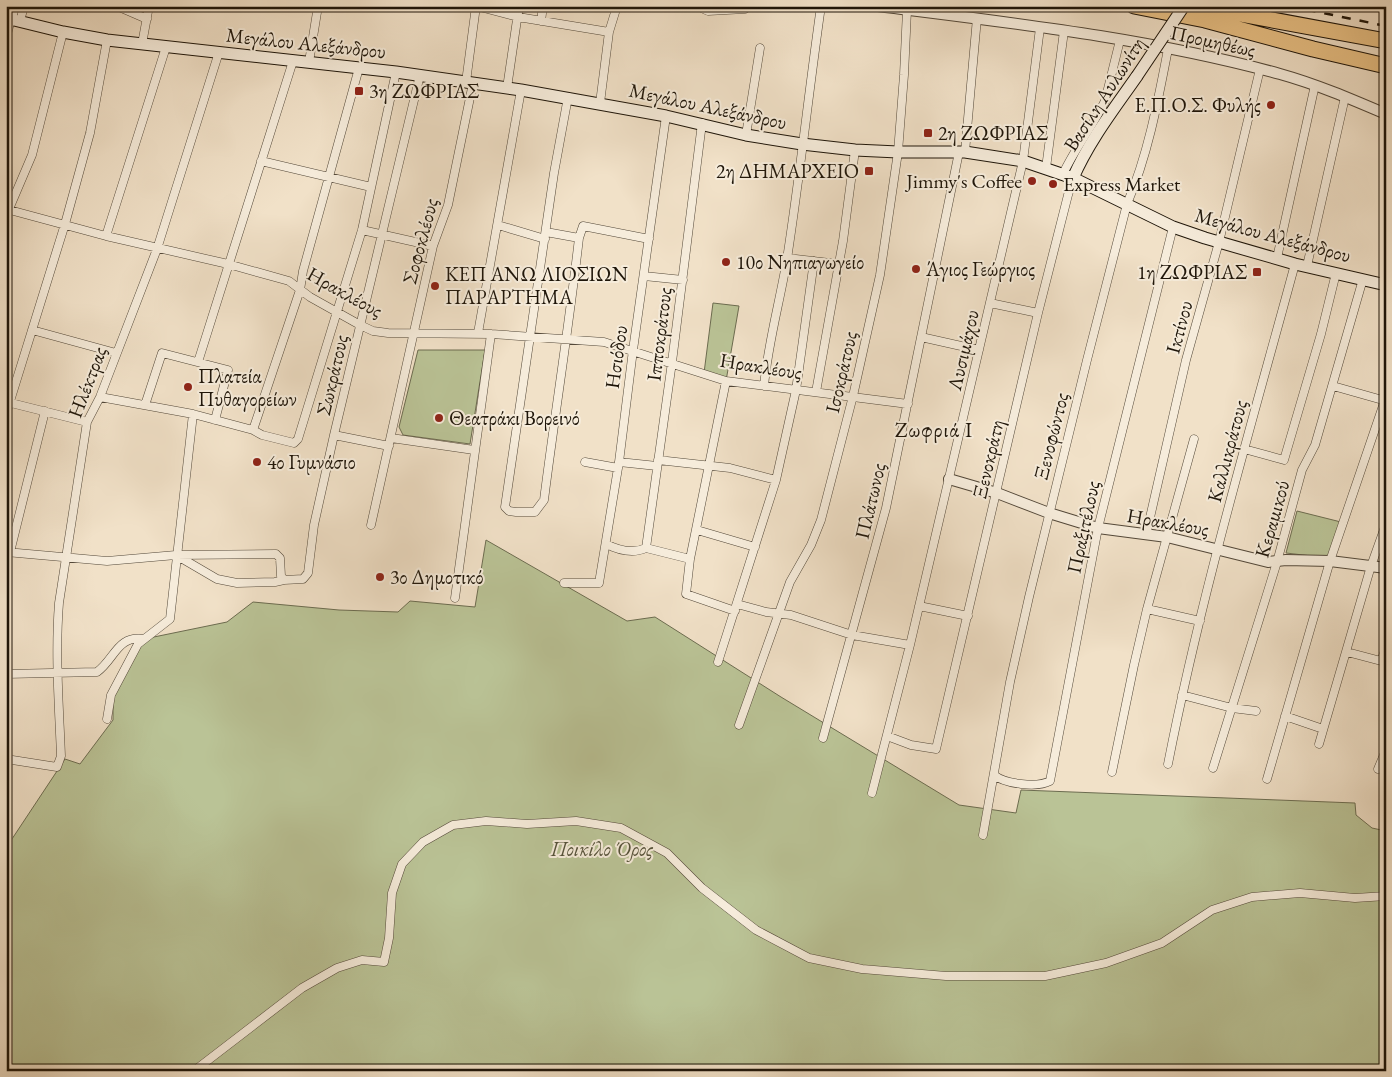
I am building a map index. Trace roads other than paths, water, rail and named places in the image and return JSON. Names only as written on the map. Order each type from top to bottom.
[{"type":"highway","points":[[1134,6],[1205,20],[1313,49],[1386,66]]},
{"type":"highway","points":[[1197,6],[1386,41]]},
{"type":"main road","name":"Βασίλη Αυλωνίτη","points":[[1068,176],[1184,6]]},
{"type":"main road","name":"Μεγάλου Αλεξάνδρου","points":[[12,19],[63,32],[107,40],[396,72],[568,97],[702,123],[746,135],[802,144],[855,150],[962,152],[1023,161],[1068,176],[1173,227],[1295,264],[1386,285]]},
{"type":"street","points":[[6,38],[14,6]]},
{"type":"street","points":[[12,19],[24,6]]},
{"type":"street","points":[[117,6],[147,20]]},
{"type":"street","points":[[142,44],[149,6]]},
{"type":"street","points":[[309,62],[318,6]]},
{"type":"street","points":[[476,6],[518,17],[610,32]]},
{"type":"street","name":"Σοφοκλέους","points":[[371,525],[433,246],[448,205],[470,82],[476,6]]},
{"type":"street","points":[[507,88],[519,6]]},
{"type":"street","points":[[541,21],[543,6]]},
{"type":"street","points":[[600,103],[610,32],[617,6]]},
{"type":"street","points":[[697,6],[708,11],[745,9],[746,6]]},
{"type":"street","points":[[764,386],[766,361],[778,310],[787,258],[821,6]]},
{"type":"street","name":"Προμηθέως","points":[[878,6],[977,18],[1168,49],[1316,85],[1386,114]]},
{"type":"street","name":"Ισοκράτους","points":[[740,725],[790,582],[822,520],[853,396],[880,275],[898,152],[907,10]]},
{"type":"street","name":"Πλάτωνος","points":[[823,738],[886,508],[962,152],[977,18]]},
{"type":"street","name":"Λυσιμάχου","points":[[872,793],[910,645],[1023,161],[1040,28]]},
{"type":"street","points":[[1046,168],[1064,31]]},
{"type":"street","points":[[7,211],[32,155],[63,32]]},
{"type":"street","points":[[6,414],[65,224],[90,133],[107,40]]},
{"type":"street","name":"Ξενοκράτη","points":[[887,736],[911,745],[936,749],[1038,313],[1068,195],[1068,176],[1072,155],[1105,101],[1120,40]]},
{"type":"street","points":[[106,236],[166,47]]},
{"type":"street","points":[[746,135],[760,48]]},
{"type":"street","name":"Ξενοφώντος","points":[[984,835],[1010,682],[1049,513],[1127,204],[1136,182],[1148,139],[1168,49]]},
{"type":"street","name":"Ηλέκτρας","points":[[6,759],[57,768],[61,756],[57,628],[87,422],[100,397],[157,249],[219,52]]},
{"type":"street","points":[[198,362],[293,60]]},
{"type":"street","points":[[253,430],[300,290],[303,271],[359,68]]},
{"type":"street","name":"Ικτίνου","points":[[1146,535],[1186,360],[1219,242],[1260,70]]},
{"type":"street","points":[[100,397],[193,414],[253,430],[262,436],[294,443],[298,440],[362,230],[396,72]]},
{"type":"street","name":"Σωκράτους","points":[[284,580],[303,579],[308,573],[314,525],[334,435],[420,75]]},
{"type":"street","points":[[1277,258],[1316,85]]},
{"type":"street","points":[[478,333],[521,90]]},
{"type":"street","points":[[568,97],[554,173],[505,507],[509,511],[535,512],[544,500],[561,367],[567,340],[579,238],[583,226],[649,239]]},
{"type":"street","points":[[1308,266],[1344,97]]},
{"type":"street","name":"Ησιόδου","points":[[564,583],[599,583],[618,465],[666,116]]},
{"type":"street","name":"Ιπποκράτους","points":[[646,548],[702,123]]},
{"type":"street","points":[[816,392],[839,264],[855,150]]},
{"type":"street","points":[[261,161],[371,187]]},
{"type":"street","name":"Ηρακλέους","points":[[7,211],[65,224],[157,249],[228,264],[289,281],[300,290],[373,331],[388,333],[478,333],[604,342],[672,362],[726,381],[908,404]]},
{"type":"street","points":[[498,225],[546,236],[579,238]]},
{"type":"street","name":"Πραξιτέλους","points":[[994,775],[1010,783],[1032,784],[1050,781],[1098,528],[1173,227]]},
{"type":"street","points":[[362,230],[433,246]]},
{"type":"street","points":[[787,258],[839,264]]},
{"type":"street","points":[[718,662],[776,480],[796,390],[814,261]]},
{"type":"street","name":"Καλλικράτους","points":[[1168,764],[1182,695],[1217,549],[1295,264]]},
{"type":"street","points":[[1244,450],[1284,460],[1321,334],[1336,273]]},
{"type":"street","points":[[644,276],[682,280]]},
{"type":"street","name":"Κεραμικού","points":[[1213,768],[1277,562],[1302,470],[1315,445],[1334,386],[1363,279]]},
{"type":"street","points":[[990,303],[1038,313]]},
{"type":"street","points":[[32,330],[116,353]]},
{"type":"street","points":[[455,598],[490,334]]},
{"type":"street","points":[[921,337],[979,350]]},
{"type":"street","points":[[145,405],[162,353],[228,370],[215,420]]},
{"type":"street","points":[[726,381],[690,559],[686,594],[736,608],[791,614],[852,635],[910,645]]},
{"type":"street","points":[[1267,779],[1330,561],[1385,400],[1334,386]]},
{"type":"street","points":[[8,403],[87,422]]},
{"type":"street","points":[[45,411],[8,552],[107,561],[176,555],[276,554],[280,558],[281,576],[284,580],[237,584],[217,580],[176,555]]},
{"type":"street","points":[[107,720],[111,695],[138,644],[170,618],[193,414]]},
{"type":"street","points":[[334,435],[389,446]]},
{"type":"street","points":[[391,438],[474,450]]},
{"type":"street","points":[[1112,772],[1147,609],[1194,439]]},
{"type":"street","points":[[585,462],[618,465],[658,463],[709,466],[730,468],[776,480]]},
{"type":"street","name":"Ηρακλέους","points":[[949,479],[997,493],[1049,513],[1098,528],[1167,537],[1268,562],[1286,560],[1330,561],[1386,568]]},
{"type":"street","points":[[1319,744],[1371,566],[1386,524]]},
{"type":"street","points":[[697,530],[755,547]]},
{"type":"street","points":[[606,544],[618,549],[632,551],[641,551],[646,548],[690,559]]},
{"type":"street","points":[[919,606],[968,616]]},
{"type":"street","points":[[1147,609],[1200,621]]},
{"type":"street","points":[[6,674],[97,672],[120,645],[130,639],[144,638]]},
{"type":"street","points":[[1347,652],[1381,661],[1386,648]]},
{"type":"street","points":[[1182,695],[1232,708],[1256,711]]},
{"type":"street","points":[[1285,716],[1323,729]]},
{"type":"street","points":[[1378,769],[1386,750]]},
{"type":"street","points":[[194,1071],[302,988],[337,968],[362,960],[384,962],[389,938],[392,893],[402,864],[423,842],[453,825],[486,821],[528,824],[576,821],[621,828],[667,853],[702,888],[756,930],[809,958],[862,969],[946,976],[1045,976],[1106,963],[1162,943],[1212,910],[1252,897],[1300,893],[1355,898],[1386,896]]},
{"type":"railway","points":[[1289,6],[1386,26]]},
{"type":"railway","points":[[1361,6],[1386,11]]},
{"type":"place","name":"3η ΖΩΦΡΙΑΣ","points":[[359,91]]},
{"type":"place","name":"Ε.Π.Ο.Σ. Φυλής","points":[[1271,105]]},
{"type":"place","name":"2η ΖΩΦΡΙΑΣ","points":[[928,133]]},
{"type":"place","name":"2η ΔΗΜΑΡΧΕΙΟ","points":[[869,171]]},
{"type":"place","name":"Jimmy's Coffee","points":[[1032,181]]},
{"type":"place","name":"Express Market","points":[[1053,184]]},
{"type":"place","name":"10ο Νηπιαγωγείο","points":[[726,262]]},
{"type":"place","name":"Άγιος Γεώργιος","points":[[916,269]]},
{"type":"place","name":"1η ΖΩΦΡΙΑΣ","points":[[1257,272]]},
{"type":"place","name":"ΚΕΠ ΑΝΩ ΛΙΟΣΙΩΝ ΠΑΡΑΡΤΗΜΑ","points":[[435,286]]},
{"type":"place","name":"Πλατεία Πυθαγορείων","points":[[188,387]]},
{"type":"place","name":"Θεατράκι Βορεινό","points":[[439,418]]},
{"type":"place","name":"4ο Γυμνάσιο","points":[[257,462]]},
{"type":"place","name":"3ο Δημοτικό","points":[[380,577]]},
{"type":"district","name":"Ζωφριά Ι","points":[[934,430]]},
{"type":"park label","name":"Ποικίλο Όρος","points":[[602,849]]}]
